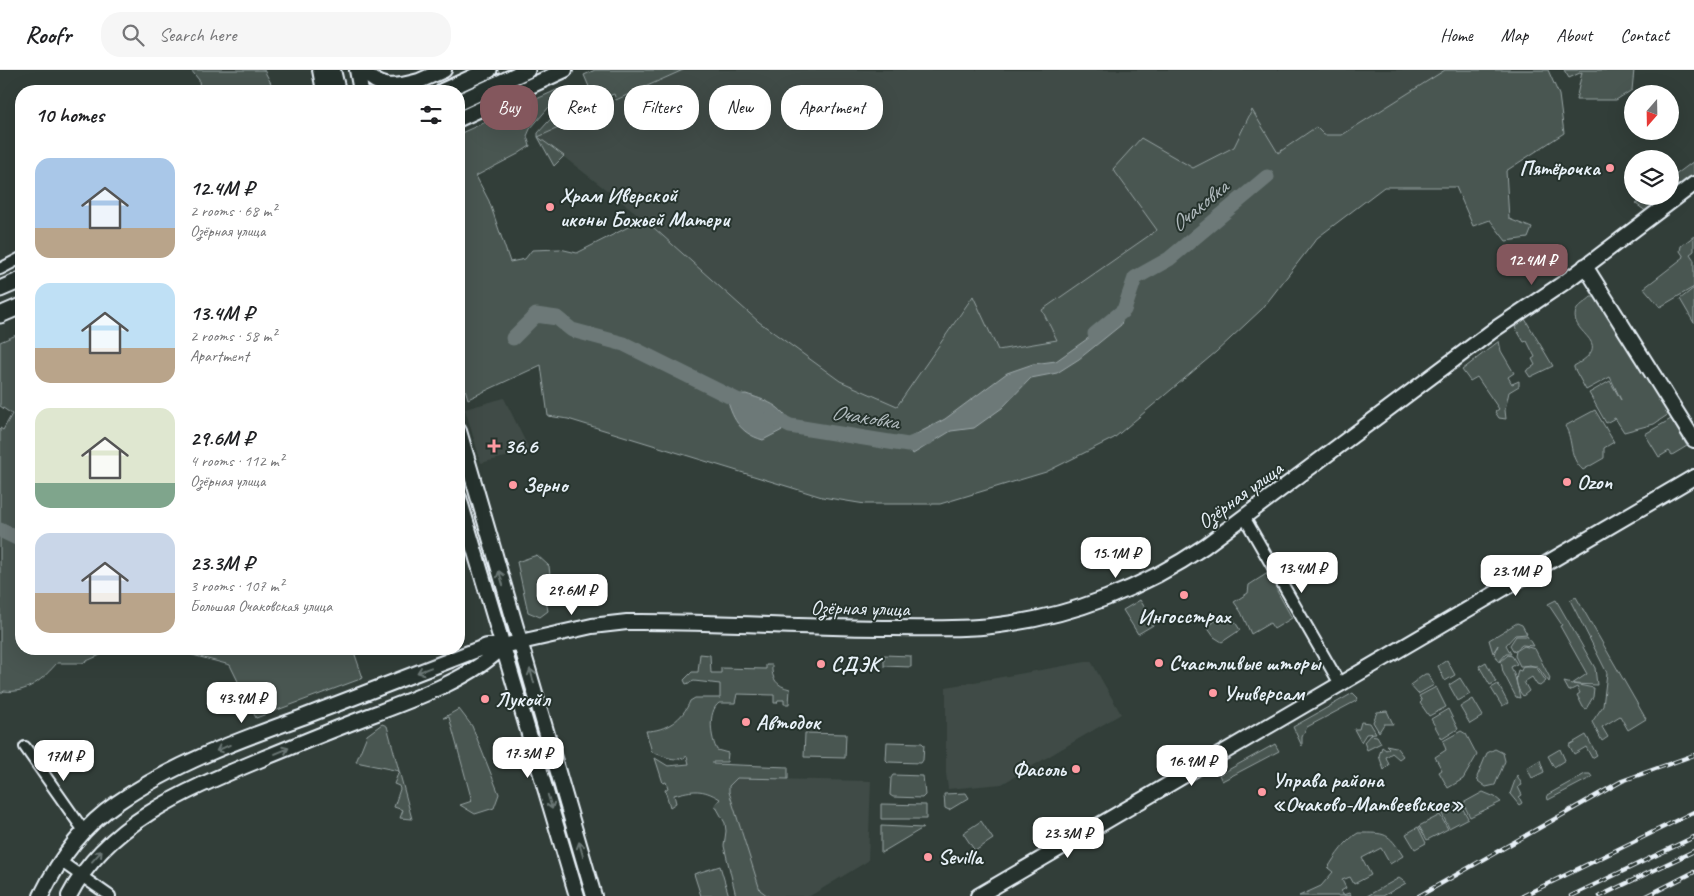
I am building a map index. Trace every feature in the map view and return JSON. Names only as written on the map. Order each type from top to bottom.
[{"type":"main road","points":[[465,99],[527,70]]},
{"type":"main road","points":[[456,85],[483,73]]},
{"type":"main road","points":[[2,289],[15,283]]},
{"type":"main road","points":[[3,314],[15,309]]},
{"type":"street","points":[[320,70],[323,85]]},
{"type":"street","points":[[333,70],[337,85]]},
{"type":"street","points":[[357,70],[360,85]]},
{"type":"street","points":[[362,70],[384,85]]},
{"type":"street","points":[[465,116],[565,70]]},
{"type":"street","points":[[423,85],[440,72]]},
{"type":"street","name":"Озёрная улица","points":[[465,654],[487,646],[503,646],[592,626],[627,622],[928,628],[981,627],[1016,623],[1083,606],[1142,583],[1184,560],[1495,329],[1559,286],[1694,184]]},
{"type":"street","points":[[0,269],[15,261]]},
{"type":"street","points":[[1585,266],[1694,440]]},
{"type":"street","points":[[2,289],[15,280]]},
{"type":"street","points":[[465,450],[594,896]]},
{"type":"street","points":[[978,896],[1694,477]]},
{"type":"street","points":[[1244,517],[1340,684]]},
{"type":"street","points":[[465,518],[577,896]]},
{"type":"street","points":[[70,896],[82,876],[108,844],[131,824],[175,798],[337,728],[421,696],[490,660],[503,646]]},
{"type":"street","name":"Озёрная улица","points":[[41,896],[60,861],[84,831],[116,803],[157,778],[247,738],[464,655]]},
{"type":"street","points":[[25,747],[84,831]]},
{"type":"street","points":[[60,861],[110,896]]},
{"type":"shaded area","points":[[191,70],[264,70],[272,85],[199,85],[199,80]]},
{"type":"shaded area","points":[[595,70],[683,70],[650,85],[624,85],[624,96],[616,100],[614,85],[588,85],[584,75]]},
{"type":"shaded area","points":[[683,70],[1463,70],[1342,135],[1324,135],[1316,127],[1278,153],[1251,110],[1234,147],[1193,169],[1113,169],[1158,230],[1042,310],[1057,340],[997,350],[972,296],[897,406],[840,381],[759,322],[644,219],[538,137],[553,130],[614,130],[614,102],[624,97],[624,130],[699,130],[699,85],[651,85]]},
{"type":"shaded area","points":[[1445,70],[1548,70],[1559,95],[1564,133],[1506,171],[1509,219],[1532,228],[1528,238],[1506,241],[1490,220],[1473,226],[1456,187],[1384,187],[1317,238],[1262,309],[1216,352],[1114,438],[1046,472],[940,504],[865,504],[822,497],[568,419],[548,416],[541,365],[468,399],[465,389],[465,131],[480,125],[480,130],[530,130],[527,136],[530,146],[476,176],[489,201],[510,262],[525,259],[532,250],[560,249],[577,253],[644,219],[759,322],[840,381],[897,406],[973,296],[998,350],[1057,340],[1042,310],[1157,230],[1113,169],[1141,138],[1193,168],[1234,147],[1252,110],[1278,153],[1316,127],[1324,135],[1342,135]]},
{"type":"shaded area","points":[[1564,70],[1634,70],[1632,85],[1624,85],[1624,95],[1616,100],[1576,100],[1582,72],[1569,78]]},
{"type":"shaded area","points":[[548,94],[548,108],[538,120],[538,98]]},
{"type":"shaded area","points":[[548,122],[548,130],[554,130],[538,137],[538,133]]},
{"type":"shaded area","points":[[538,137],[564,156],[554,166]]},
{"type":"shaded area","points":[[1694,161],[1694,175],[1679,187],[1679,172]]},
{"type":"shaded area","points":[[1637,205],[1656,205],[1647,212]]},
{"type":"shaded area","points":[[1694,236],[1694,251],[1690,254],[1694,260],[1694,287],[1660,307],[1644,288],[1684,257],[1680,251],[1681,246]]},
{"type":"shaded area","points":[[1694,288],[1694,323],[1680,299]]},
{"type":"shaded area","points":[[1591,297],[1595,297],[1669,414],[1654,424],[1624,432],[1615,418],[1606,423],[1589,393],[1610,381],[1621,400],[1610,377],[1586,390],[1574,368],[1592,350],[1592,344],[1575,319],[1577,309]]},
{"type":"shaded area","points":[[1124,310],[1121,325],[1079,359],[1057,373],[1031,378],[1002,408],[974,428],[951,431],[913,454],[908,445],[911,437],[945,419],[1007,373],[1033,364],[1056,361],[1111,322]]},
{"type":"shaded area","points":[[1525,319],[1553,366],[1530,377],[1526,371],[1535,365],[1532,359],[1535,357],[1527,341],[1524,342],[1515,327]]},
{"type":"shaded area","points":[[15,336],[15,655],[100,655],[82,663],[57,663],[40,680],[27,688],[4,691],[0,694],[0,428],[3,430],[12,414],[0,406],[0,342]]},
{"type":"shaded area","points":[[1499,341],[1501,351],[1514,373],[1508,377],[1512,384],[1519,381],[1519,386],[1509,392],[1505,410],[1506,419],[1499,418],[1495,412],[1499,409],[1477,377],[1470,381],[1462,370]]},
{"type":"shaded area","points":[[746,394],[766,401],[778,408],[790,426],[763,440],[742,429],[734,418],[726,395]]},
{"type":"shaded area","points":[[504,398],[530,451],[481,463],[465,409]]},
{"type":"shaded area","points":[[1595,410],[1614,442],[1604,448],[1604,458],[1583,470],[1575,460],[1570,437],[1565,426]]},
{"type":"shaded area","points":[[1671,419],[1687,446],[1672,455],[1669,451],[1659,457],[1645,434]]},
{"type":"shaded area","points":[[537,555],[549,566],[551,585],[541,591],[545,595],[548,611],[540,617],[528,612],[517,562]]},
{"type":"shaded area","points":[[1274,569],[1278,577],[1277,591],[1292,618],[1274,629],[1270,623],[1251,634],[1234,602],[1248,593],[1249,585]]},
{"type":"shaded area","points":[[1576,597],[1646,719],[1628,730],[1620,716],[1602,727],[1608,737],[1602,741],[1592,722],[1603,706],[1607,673],[1570,600]]},
{"type":"shaded area","points":[[1140,600],[1155,624],[1138,634],[1123,610]]},
{"type":"shaded area","points":[[1556,600],[1595,668],[1597,685],[1573,684],[1594,688],[1593,697],[1586,709],[1577,695],[1580,693],[1577,687],[1569,691],[1564,682],[1572,684],[1587,674],[1560,626],[1562,625],[1548,604]]},
{"type":"shaded area","points":[[1232,617],[1240,630],[1222,642],[1214,637],[1207,627],[1218,619],[1221,623]]},
{"type":"shaded area","points":[[1517,623],[1522,625],[1527,634],[1515,635],[1506,645],[1511,654],[1506,654],[1499,662],[1495,654],[1498,645],[1493,653],[1489,640]]},
{"type":"shaded area","points":[[1516,636],[1527,636],[1533,646],[1522,645],[1514,652],[1510,645]]},
{"type":"shaded area","points":[[1524,646],[1535,649],[1550,678],[1549,682],[1537,666],[1520,666],[1515,656],[1516,651]]},
{"type":"shaded area","points":[[700,654],[710,655],[711,673],[721,673],[721,668],[766,669],[766,665],[772,665],[774,678],[778,684],[790,689],[789,704],[784,704],[784,700],[778,700],[777,703],[774,703],[774,695],[737,694],[735,703],[719,703],[715,707],[711,726],[717,750],[728,753],[727,762],[713,762],[713,764],[788,767],[788,779],[737,778],[729,786],[729,792],[760,890],[768,896],[736,896],[724,846],[725,823],[715,805],[720,799],[708,793],[687,792],[674,795],[676,803],[670,807],[665,790],[668,788],[666,782],[663,783],[655,758],[668,766],[689,764],[687,756],[674,759],[652,752],[646,731],[660,729],[673,723],[683,713],[690,701],[695,698],[720,698],[720,684],[694,681],[686,684],[684,680],[692,672],[698,672]]},
{"type":"shaded area","points":[[192,655],[355,655],[363,678],[256,718],[230,665]]},
{"type":"shaded area","points":[[884,655],[911,656],[911,667],[884,666]]},
{"type":"shaded area","points":[[1508,655],[1512,656],[1517,664],[1511,667],[1520,698],[1516,697],[1503,672],[1501,661]]},
{"type":"shaded area","points":[[1447,660],[1455,675],[1445,681],[1438,666]]},
{"type":"shaded area","points":[[1091,661],[1121,714],[1002,784],[948,789],[946,773],[946,687]]},
{"type":"shaded area","points":[[1486,662],[1496,682],[1490,685],[1479,666]]},
{"type":"shaded area","points":[[1530,665],[1536,667],[1546,681],[1540,686],[1537,685],[1532,677],[1524,682],[1529,691],[1523,696],[1516,680],[1517,673],[1518,670],[1521,671],[1523,666]]},
{"type":"shaded area","points":[[1425,674],[1428,674],[1434,685],[1418,694],[1410,685]]},
{"type":"shaded area","points":[[1460,678],[1470,694],[1458,701],[1449,685]]},
{"type":"shaded area","points":[[1498,684],[1508,703],[1502,706],[1491,688]]},
{"type":"shaded area","points":[[1436,687],[1446,707],[1429,716],[1420,703],[1422,701],[1419,696]]},
{"type":"shaded area","points":[[1353,693],[1358,698],[1356,701],[1307,727],[1302,737],[1302,746],[1293,727]]},
{"type":"shaded area","points":[[1473,699],[1483,716],[1470,724],[1460,707]]},
{"type":"shaded area","points":[[459,709],[472,726],[499,794],[494,808],[475,814],[460,805],[472,801],[449,717],[443,718]]},
{"type":"shaded area","points":[[1448,709],[1458,729],[1442,739],[1431,719]]},
{"type":"shaded area","points":[[1387,711],[1393,724],[1384,724],[1379,732],[1373,722],[1377,712]]},
{"type":"shaded area","points":[[1361,722],[1370,723],[1376,733],[1366,734],[1361,742],[1354,729],[1359,729]]},
{"type":"shaded area","points":[[382,724],[387,726],[412,819],[400,818],[403,810],[394,807],[400,789],[399,786],[394,784],[399,771],[356,762],[367,735]]},
{"type":"shaded area","points":[[1461,731],[1466,734],[1477,755],[1463,779],[1448,788],[1439,772],[1442,770],[1435,757],[1446,750],[1443,741]]},
{"type":"shaded area","points":[[805,733],[846,734],[845,758],[804,757]]},
{"type":"shaded area","points":[[1370,735],[1377,736],[1381,743],[1367,750],[1364,742]]},
{"type":"shaded area","points":[[1586,735],[1597,755],[1592,758],[1586,747],[1574,754],[1569,745]]},
{"type":"shaded area","points":[[887,742],[922,743],[924,745],[923,760],[921,763],[888,762],[886,760]]},
{"type":"shaded area","points":[[1275,744],[1279,751],[1222,781],[1219,775]]},
{"type":"shaded area","points":[[1386,745],[1396,747],[1403,756],[1399,759],[1392,753],[1386,757],[1389,765],[1384,770],[1379,756],[1382,747],[1386,750],[1389,748]]},
{"type":"shaded area","points":[[1495,749],[1503,753],[1505,761],[1495,785],[1486,787],[1478,781],[1477,777],[1487,753]]},
{"type":"shaded area","points":[[1560,749],[1565,760],[1554,767],[1548,756]]},
{"type":"shaded area","points":[[1540,760],[1544,772],[1532,778],[1527,768]]},
{"type":"shaded area","points":[[1585,774],[1590,774],[1592,777],[1548,800],[1547,795]]},
{"type":"shaded area","points":[[893,775],[923,776],[925,795],[922,798],[893,797],[890,795],[891,778]]},
{"type":"shaded area","points":[[1517,775],[1522,785],[1518,787],[1522,795],[1519,797],[1522,803],[1519,805],[1510,794]]},
{"type":"shaded area","points":[[724,778],[871,781],[868,861],[810,896],[751,896]]},
{"type":"shaded area","points":[[1483,792],[1501,802],[1470,817],[1463,803]]},
{"type":"shaded area","points":[[966,793],[969,798],[949,810],[945,808],[944,794]]},
{"type":"shaded area","points":[[881,804],[926,805],[926,819],[881,819]]},
{"type":"shaded area","points":[[1460,804],[1468,818],[1449,828],[1442,814]]},
{"type":"shaded area","points":[[1440,815],[1448,829],[1427,840],[1419,826]]},
{"type":"shaded area","points":[[981,821],[993,839],[975,851],[963,833]]},
{"type":"shaded area","points":[[881,826],[923,828],[881,853]]},
{"type":"shaded area","points":[[1418,827],[1426,843],[1415,849],[1406,834]]},
{"type":"shaded area","points":[[1358,833],[1375,833],[1390,838],[1403,856],[1390,864],[1381,848],[1362,858],[1371,875],[1354,884],[1350,877],[1342,880],[1346,888],[1341,891],[1343,895],[1349,893],[1351,896],[1299,896],[1321,886],[1333,872],[1328,868],[1337,853]]},
{"type":"shaded area","points":[[720,866],[729,896],[701,896],[694,874]]},
{"type":"shaded area","points":[[1399,878],[1406,883],[1383,896],[1367,896]]},
{"type":"waterway","name":"Очаковка","points":[[1095,334],[1124,310],[1135,278],[1169,259],[1267,177]]},
{"type":"waterway","name":"Очаковка","points":[[513,338],[536,315],[557,318],[572,330],[624,344],[745,404]]},
{"type":"waterway","name":"Очаковка","points":[[772,417],[790,426],[908,445],[927,438]]},
{"type":"waterway","name":"Очаковка","points":[[0,530],[15,537]]},
{"type":"railway","points":[[1419,896],[1622,781],[1694,755]]},
{"type":"railway","points":[[1523,896],[1694,812]]},
{"type":"railway","points":[[1571,896],[1694,837]]},
{"type":"railway","points":[[1600,896],[1694,851]]},
{"type":"railway","points":[[1647,896],[1694,872]]},
{"type":"place","name":"Пятёрочка","points":[[1610,168]]},
{"type":"place","name":"Храм Иверской иконы Божьей Матери","points":[[550,207]]},
{"type":"place","name":"36,6","points":[[494,446]]},
{"type":"place","name":"Ozon","points":[[1567,482]]},
{"type":"place","name":"Зерно","points":[[513,485]]},
{"type":"place","name":"Ингосстрах","points":[[1184,595]]},
{"type":"place","name":"Счастливые шторы","points":[[1159,663]]},
{"type":"place","name":"СДЭК","points":[[821,664]]},
{"type":"place","name":"Универсам","points":[[1213,693]]},
{"type":"place","name":"Лукойл","points":[[485,699]]},
{"type":"place","name":"Автодок","points":[[746,722]]},
{"type":"place","name":"Фасоль","points":[[1076,769]]},
{"type":"place","name":"Управа района «Очаково-Матвеевское»","points":[[1262,792]]},
{"type":"place","name":"Sevilla","points":[[928,857]]}]
